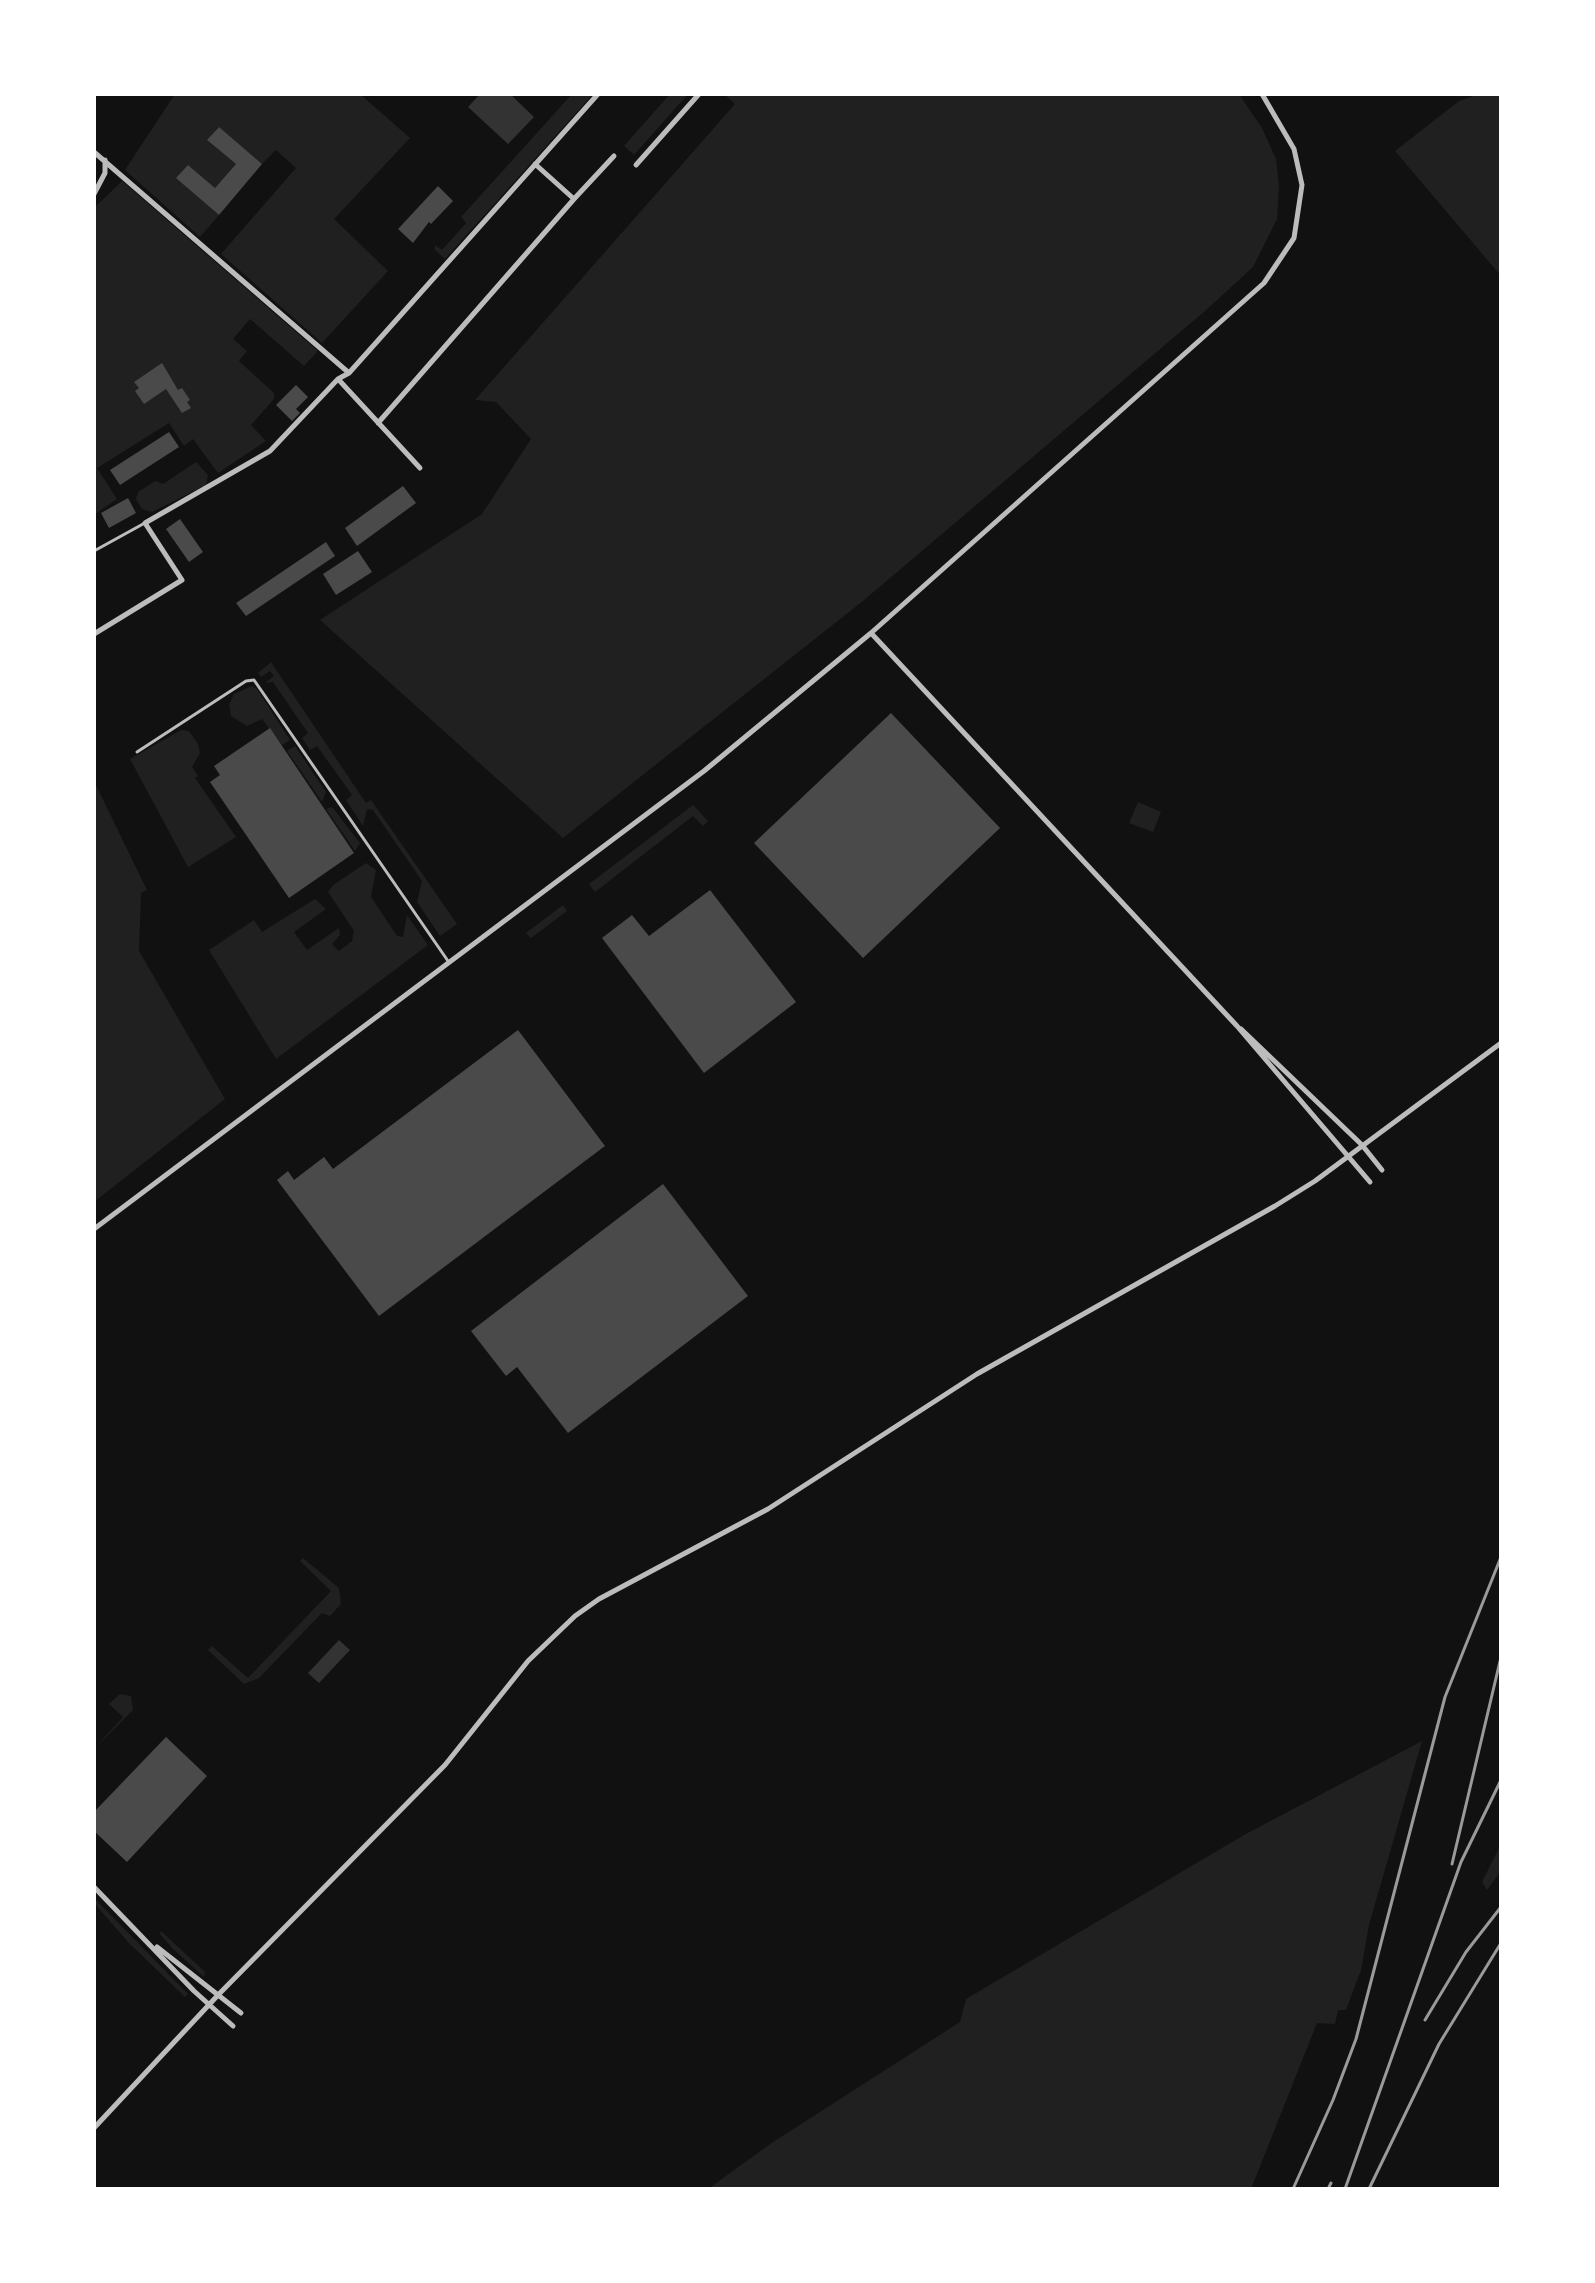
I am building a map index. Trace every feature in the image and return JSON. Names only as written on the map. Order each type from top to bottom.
[{"type":"street","points":[[94,634],[182,580],[145,523],[270,451],[338,379],[349,373],[598,94]]},
{"type":"street","points":[[636,165],[699,94]]},
{"type":"street","points":[[94,1229],[451,964],[704,771],[871,633],[1229,315],[1278,266],[1297,229],[1302,185],[1294,149],[1262,94]]},
{"type":"street","points":[[94,152],[349,373]]},
{"type":"street","points":[[378,423],[614,156]]},
{"type":"street","points":[[94,194],[105,173],[105,159]]},
{"type":"street","points":[[535,164],[574,199]]},
{"type":"street","points":[[338,379],[420,468]]},
{"type":"street","points":[[871,633],[1237,1026],[1370,1182]]},
{"type":"street","points":[[1237,1026],[1250,1035],[1290,1079],[1362,1145],[1382,1170]]},
{"type":"street","points":[[94,2128],[219,1994],[445,1765],[528,1661],[575,1616],[599,1599],[768,1509],[977,1374],[1275,1206],[1501,1043]]},
{"type":"street","points":[[94,1887],[209,2006],[233,2026]]},
{"type":"street","points":[[152,1944],[175,1958],[241,2013]]},
{"type":"lane","points":[[94,551],[145,523]]},
{"type":"lane","points":[[137,752],[246,681],[254,680],[451,964]]},
{"type":"shaded area","points":[[175,94],[360,94],[410,138],[334,219],[388,271],[322,343],[221,254],[296,168],[276,150],[262,164],[218,127],[208,141],[236,164],[215,188],[188,165],[177,178],[219,215],[200,237],[125,170]]},
{"type":"shaded area","points":[[480,94],[510,94],[534,117],[508,144],[468,107]]},
{"type":"shaded area","points":[[572,94],[593,94],[445,259],[435,250],[435,245],[442,250],[466,223],[461,217]]},
{"type":"shaded area","points":[[670,94],[688,94],[634,155],[624,146]]},
{"type":"shaded area","points":[[724,94],[1239,94],[1262,128],[1276,159],[1279,186],[1277,219],[1253,267],[1205,311],[863,601],[563,838],[320,620],[482,514],[531,439],[496,402],[475,400],[735,104]]},
{"type":"shaded area","points":[[1480,94],[1501,94],[1501,276],[1395,151],[1459,101]]},
{"type":"shaded area","points":[[122,181],[318,351],[304,366],[250,319],[233,339],[247,351],[239,361],[274,393],[274,399],[251,425],[266,441],[218,473],[193,439],[184,446],[169,423],[97,468],[117,499],[94,515],[94,208]]},
{"type":"shaded area","points":[[196,462],[208,475],[206,485],[152,512],[142,509],[136,499],[138,492],[155,481],[163,484]]},
{"type":"shaded area","points":[[271,662],[366,803],[371,800],[457,924],[440,936],[417,902],[422,881],[373,810],[367,809],[363,826],[346,800],[352,795],[317,746],[310,750],[302,738],[308,733],[273,682],[265,683],[274,676],[270,671],[261,677],[258,673]]},
{"type":"shaded area","points":[[252,686],[290,740],[282,745],[262,719],[247,726],[231,716],[229,705],[234,694]]},
{"type":"shaded area","points":[[181,730],[189,731],[198,744],[200,753],[192,767],[198,776],[195,778],[236,837],[188,867],[130,759]]},
{"type":"shaded area","points":[[295,746],[326,792],[322,802],[287,751]]},
{"type":"shaded area","points":[[94,781],[147,890],[141,893],[139,951],[225,1099],[94,1202]]},
{"type":"shaded area","points":[[1138,802],[1161,812],[1153,832],[1129,823]]},
{"type":"shaded area","points":[[693,805],[708,821],[703,826],[693,816],[595,892],[589,884]]},
{"type":"shaded area","points":[[332,807],[360,843],[355,851],[326,809]]},
{"type":"shaded area","points":[[366,863],[376,870],[371,897],[397,936],[403,937],[407,915],[428,945],[276,1059],[209,950],[254,920],[262,932],[315,899],[326,909],[294,932],[307,950],[339,928],[340,935],[332,944],[339,951],[352,941],[354,931],[328,892],[333,885]]},
{"type":"shaded area","points":[[563,905],[567,911],[531,938],[526,933]]},
{"type":"shaded area","points":[[303,1558],[339,1588],[341,1604],[330,1616],[322,1613],[259,1678],[244,1684],[208,1650],[212,1646],[248,1678],[331,1591],[300,1561]]},
{"type":"shaded area","points":[[339,1640],[350,1650],[319,1683],[308,1673]]},
{"type":"shaded area","points":[[120,1694],[131,1696],[133,1710],[94,1749],[123,1717],[109,1704]]},
{"type":"shaded area","points":[[1422,1741],[1369,1925],[1361,1970],[1346,2010],[1338,2010],[1335,2024],[1317,2023],[1251,2189],[708,2189],[770,2144],[960,2022],[966,1999],[1244,1835]]},
{"type":"shaded area","points":[[1501,1844],[1501,1871],[1487,1890],[1482,1882]]},
{"type":"shaded area","points":[[94,1898],[188,1994],[185,1997],[128,1942],[94,1903]]},
{"type":"shaded area","points":[[161,1931],[205,1972],[204,1977],[172,1948],[159,1933]]},
{"type":"building","points":[[219,127],[262,164],[219,215],[176,178],[188,165],[215,188],[236,164],[207,140]]},
{"type":"building","points":[[438,186],[453,201],[431,224],[429,222],[413,243],[398,229]]},
{"type":"building","points":[[162,363],[178,390],[182,388],[190,400],[187,402],[191,408],[182,413],[166,389],[144,404],[135,391],[139,388],[134,382]]},
{"type":"building","points":[[296,385],[308,397],[296,409],[300,413],[292,421],[276,405]]},
{"type":"building","points":[[169,432],[179,447],[120,485],[110,470]]},
{"type":"building","points":[[403,486],[416,503],[357,546],[345,528]]},
{"type":"building","points":[[128,498],[136,513],[109,528],[101,513]]},
{"type":"building","points":[[180,519],[203,552],[189,562],[166,529]]},
{"type":"building","points":[[326,542],[335,556],[246,616],[236,603]]},
{"type":"building","points":[[358,551],[372,572],[336,595],[323,574]]},
{"type":"building","points":[[891,713],[1000,828],[863,958],[754,843]]},
{"type":"building","points":[[270,728],[354,853],[289,898],[210,782],[220,775],[214,766]]},
{"type":"building","points":[[710,890],[796,1002],[704,1073],[602,938],[632,915],[649,936]]},
{"type":"building","points":[[518,1030],[605,1146],[379,1316],[277,1180],[288,1171],[294,1180],[324,1157],[333,1169]]},
{"type":"building","points":[[663,1184],[748,1296],[568,1433],[517,1367],[506,1376],[471,1331]]},
{"type":"building","points":[[166,1737],[207,1776],[127,1862],[94,1831],[94,1812]]},
{"type":"railway","points":[[1293,2189],[1333,2100],[1356,2039],[1445,1697],[1501,1557]]},
{"type":"railway","points":[[1452,1864],[1501,1657]]},
{"type":"railway","points":[[1345,2189],[1461,1862],[1501,1780]]},
{"type":"railway","points":[[1425,2020],[1466,1952],[1501,1907]]},
{"type":"railway","points":[[1369,2189],[1439,2044],[1501,1943]]},
{"type":"railway","points":[[1328,2189],[1331,2183]]}]
